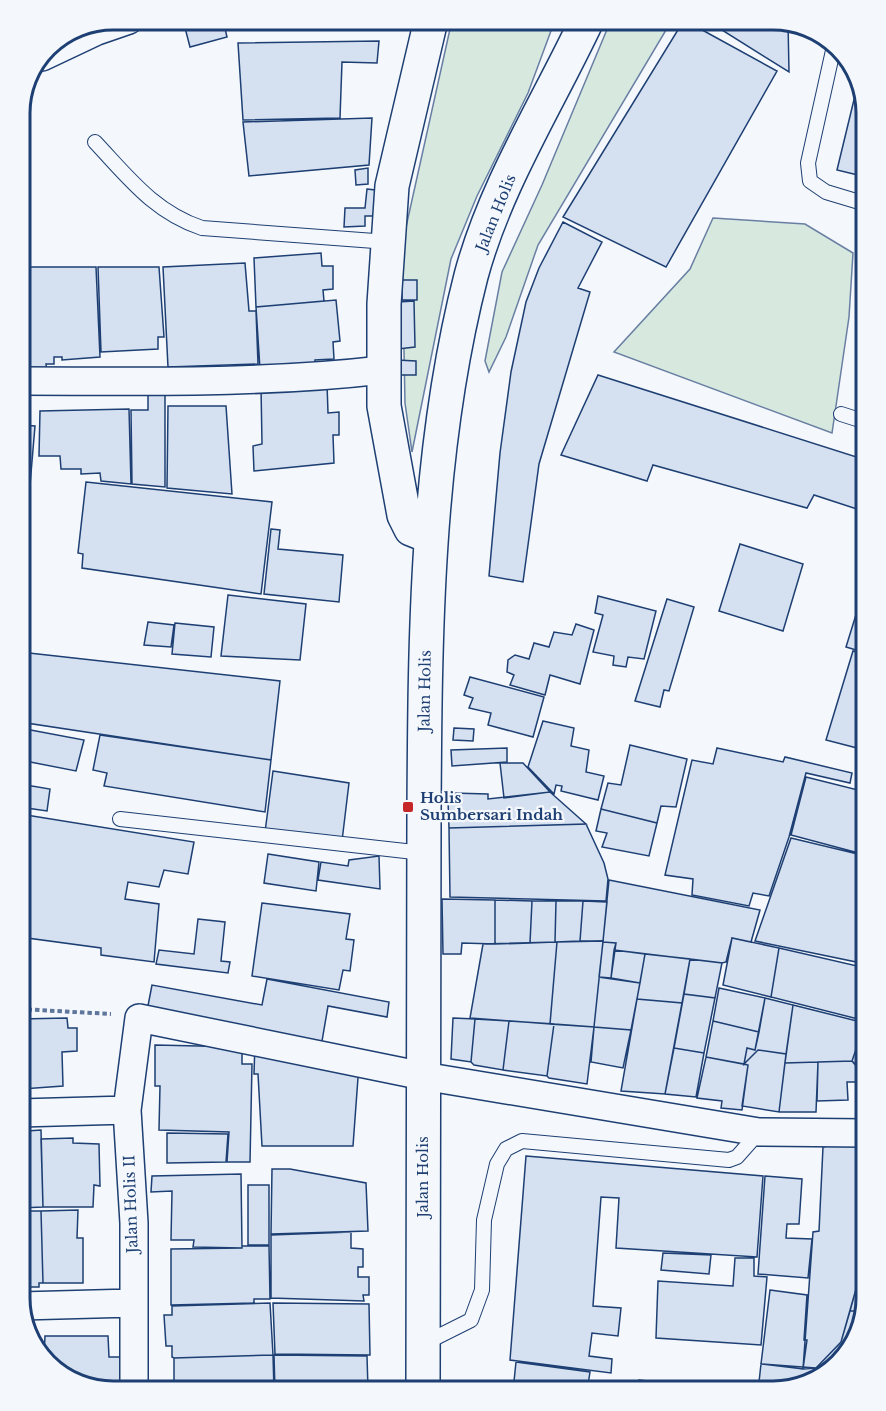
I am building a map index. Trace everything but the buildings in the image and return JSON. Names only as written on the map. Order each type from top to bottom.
[{"type":"street","points":[[429,30],[392,186],[382,369],[384,406],[404,515],[411,529],[431,537]]},
{"type":"street","name":"Jalan Holis","points":[[423,1381],[425,684],[431,537],[446,407],[471,275],[499,199],[582,30]]},
{"type":"street","points":[[63,47],[93,33]]},
{"type":"street","points":[[30,381],[254,380],[317,377],[382,369]]},
{"type":"street","points":[[139,1018],[423,1076],[759,1132],[856,1133]]},
{"type":"street","name":"Jalan Holis II","points":[[134,1381],[132,1303],[134,1223],[127,1110],[139,1018]]},
{"type":"street","points":[[30,1113],[127,1110]]},
{"type":"street","points":[[31,1306],[132,1303]]},
{"type":"lane","points":[[832,54],[808,163],[810,181],[826,192],[856,201]]},
{"type":"lane","points":[[95,142],[141,192],[177,219],[202,228],[388,242]]},
{"type":"lane","points":[[841,414],[856,419]]},
{"type":"lane","points":[[120,819],[423,853]]},
{"type":"lane","points":[[423,1344],[471,1320],[482,1290],[484,1220],[497,1164],[506,1149],[522,1141],[729,1160],[737,1157],[759,1132]]},
{"type":"path","points":[[30,1009],[94,1012],[139,1018]]},
{"type":"shaded area","points":[[450,30],[551,30],[528,93],[477,196],[451,259],[412,452],[405,403],[402,245]]},
{"type":"shaded area","points":[[607,30],[666,30],[538,245],[506,337],[489,372],[485,361],[502,272],[542,185]]},
{"type":"shaded area","points":[[713,218],[805,224],[853,253],[849,317],[832,433],[614,352],[690,269]]},
{"type":"place","name":"Holis Sumbersari Indah","points":[[408,807]]}]
